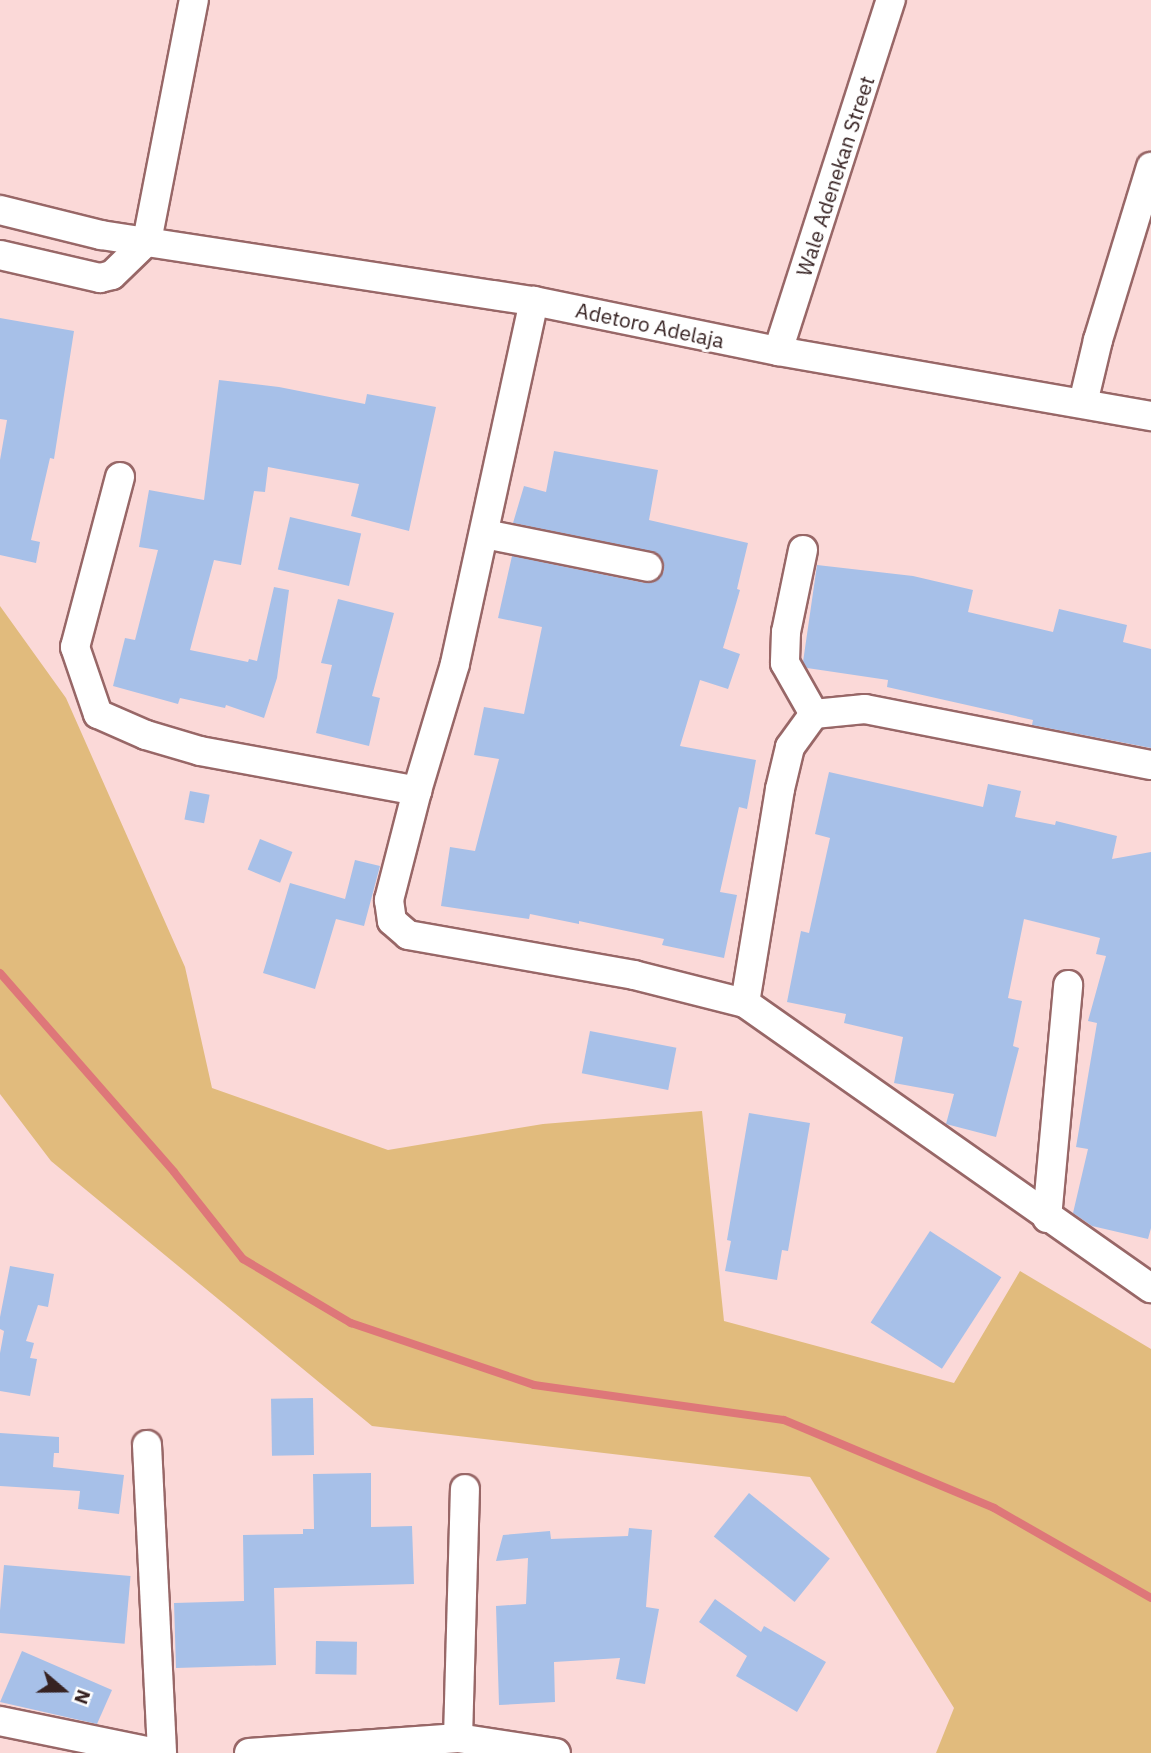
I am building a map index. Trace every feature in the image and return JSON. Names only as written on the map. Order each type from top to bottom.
[{"type":"street","points":[[0,255],[100,278],[112,275],[147,241],[194,0]]},
{"type":"street","name":"Wale Adenekan Street","points":[[778,351],[891,0]]},
{"type":"street","points":[[1083,403],[1098,340],[1151,167]]},
{"type":"street","name":"Adetoro Adelaja","points":[[0,210],[101,235],[534,301],[778,351],[1151,416]]},
{"type":"street","points":[[534,301],[456,664],[417,791],[389,900],[392,921],[408,935],[635,975],[745,1003],[878,1094],[1047,1218],[1151,1289]]},
{"type":"street","points":[[120,477],[75,647],[98,714],[146,735],[200,751],[417,791]]},
{"type":"street","points":[[485,534],[648,567]]},
{"type":"street","points":[[803,550],[786,632],[785,663],[814,714]]},
{"type":"street","points":[[745,1003],[780,789],[790,747],[814,714],[865,709],[1151,765]]},
{"type":"street","points":[[1047,1218],[1068,985]]},
{"type":"street","points":[[147,1445],[162,1753]]},
{"type":"street","points":[[458,1738],[465,1489]]},
{"type":"street","points":[[0,1721],[156,1753]]},
{"type":"street","points":[[249,1753],[458,1738],[556,1753]]},
{"type":"shaded area","points":[[0,606],[66,698],[185,967],[212,1088],[388,1150],[543,1124],[702,1111],[724,1321],[954,1383],[1020,1271],[1151,1349],[1151,1753],[936,1753],[954,1708],[810,1477],[372,1426],[51,1161],[0,1094]]},
{"type":"building","points":[[0,318],[74,331],[54,459],[50,458],[31,540],[40,542],[36,563],[0,555],[0,460],[7,420],[0,419]]},
{"type":"building","points":[[219,380],[279,387],[365,404],[367,394],[436,407],[409,531],[351,516],[359,484],[268,467],[265,492],[254,491],[241,565],[214,560],[190,650],[248,662],[249,659],[257,661],[274,587],[289,590],[277,678],[264,718],[226,705],[225,708],[180,698],[178,704],[113,686],[125,638],[135,640],[158,550],[139,547],[149,490],[204,500]]},
{"type":"building","points":[[554,451],[658,470],[649,520],[748,543],[737,589],[740,590],[723,648],[740,654],[728,689],[700,680],[680,746],[756,760],[747,809],[739,807],[720,892],[737,895],[724,958],[662,945],[664,939],[579,921],[579,924],[530,914],[529,919],[441,906],[450,847],[475,851],[499,759],[474,755],[484,707],[524,714],[542,627],[498,618],[512,556],[645,583],[654,582],[664,571],[663,561],[651,551],[513,523],[524,486],[546,492]]},
{"type":"building","points":[[290,517],[361,533],[349,586],[278,570]]},
{"type":"building","points":[[817,565],[913,576],[973,590],[968,612],[1053,632],[1059,609],[1127,625],[1123,642],[1151,649],[1151,748],[1032,725],[1033,720],[887,687],[888,680],[807,668],[803,662]]},
{"type":"building","points":[[338,599],[394,613],[372,696],[380,698],[369,746],[316,733],[332,665],[321,663]]},
{"type":"building","points":[[829,772],[983,807],[988,784],[1021,791],[1015,817],[1055,825],[1056,821],[1117,836],[1112,859],[1151,852],[1151,1228],[1148,1239],[1092,1226],[1073,1213],[1088,1149],[1076,1147],[1097,1023],[1088,1021],[1106,956],[1096,954],[1100,938],[1024,919],[1008,998],[1022,1001],[1013,1046],[1019,1048],[996,1137],[946,1124],[954,1094],[894,1083],[903,1037],[844,1023],[846,1014],[787,1002],[801,931],[809,933],[830,838],[815,834]]},
{"type":"building","points":[[190,791],[210,795],[204,823],[184,819]]},
{"type":"building","points":[[260,839],[292,852],[280,883],[248,870]]},
{"type":"building","points":[[355,860],[380,866],[364,926],[336,919],[315,989],[263,973],[290,883],[345,899]]},
{"type":"building","points":[[590,1031],[676,1048],[668,1090],[582,1073]]},
{"type":"building","points":[[749,1113],[810,1123],[788,1251],[782,1250],[777,1280],[725,1271],[731,1241],[727,1240]]},
{"type":"building","points":[[930,1231],[1001,1277],[942,1369],[871,1322]]},
{"type":"building","points":[[10,1266],[54,1274],[48,1307],[38,1305],[26,1341],[34,1343],[30,1358],[37,1359],[30,1396],[0,1391],[0,1353],[4,1331],[0,1329],[0,1317]]},
{"type":"building","points":[[313,1398],[314,1455],[272,1456],[271,1399]]},
{"type":"building","points":[[0,1433],[59,1437],[59,1453],[54,1453],[53,1467],[124,1475],[119,1514],[78,1509],[80,1491],[0,1486]]},
{"type":"building","points":[[371,1473],[371,1527],[412,1526],[414,1584],[274,1588],[276,1665],[176,1668],[174,1603],[244,1601],[243,1535],[303,1534],[303,1529],[314,1529],[313,1474]]},
{"type":"building","points":[[749,1493],[830,1558],[795,1602],[714,1537]]},
{"type":"building","points":[[629,1528],[652,1530],[646,1607],[659,1609],[645,1684],[616,1679],[620,1658],[554,1662],[555,1702],[499,1705],[496,1606],[526,1604],[528,1558],[496,1561],[503,1535],[550,1531],[551,1539],[628,1536]]},
{"type":"building","points":[[4,1565],[131,1576],[125,1644],[0,1633]]},
{"type":"building","points":[[715,1599],[761,1632],[764,1626],[826,1662],[797,1712],[736,1676],[747,1656],[699,1622]]},
{"type":"building","points":[[316,1641],[357,1642],[356,1675],[315,1674]]},
{"type":"building","points":[[22,1651],[112,1690],[97,1724],[0,1702]]},
{"type":"waterway","points":[[0,973],[174,1172],[243,1259],[351,1323],[534,1385],[784,1420],[994,1508],[1151,1598]]}]
